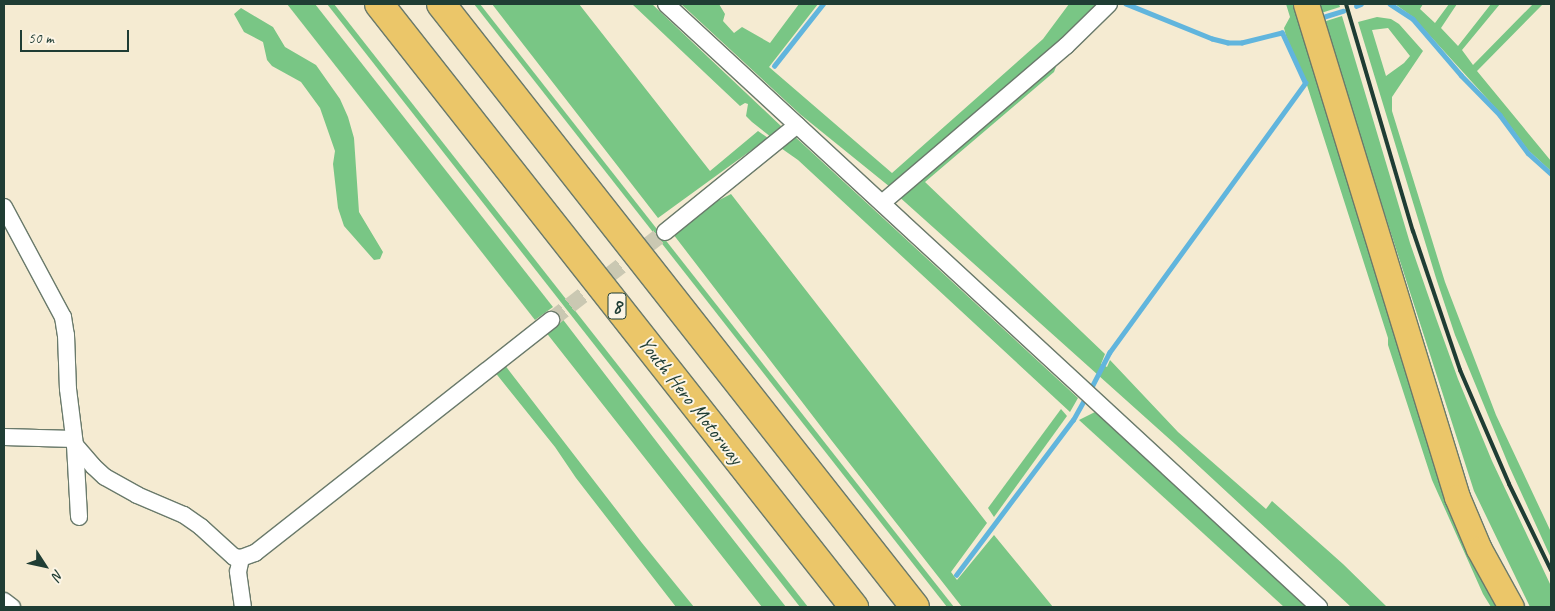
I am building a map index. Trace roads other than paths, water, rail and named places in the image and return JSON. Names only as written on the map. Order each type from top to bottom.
[{"type":"highway","name":"Youth Hero Motorway","points":[[379,4],[854,607]]},
{"type":"highway","name":"8","points":[[441,4],[915,607]]},
{"type":"main road","points":[[1306,4],[1457,497],[1479,549],[1511,607]]},
{"type":"street","points":[[666,4],[1319,607]]},
{"type":"street","points":[[882,203],[1066,46],[1109,4]]},
{"type":"street","points":[[665,232],[797,124]]},
{"type":"street","points":[[4,207],[63,317],[66,335],[68,389],[75,442],[79,517]]},
{"type":"street","points":[[4,437],[75,442],[93,466],[105,477],[137,495],[184,515],[201,527],[226,552],[241,558],[255,553],[551,320]]},
{"type":"street","points":[[241,558],[238,572],[243,607]]},
{"type":"street","points":[[4,601],[12,607]]},
{"type":"waterway","points":[[774,66],[823,4]]},
{"type":"waterway","points":[[1090,390],[1109,353],[1305,83],[1282,33],[1242,43],[1228,43],[1212,39],[1126,4]]},
{"type":"waterway","points":[[1356,6],[1361,4]]},
{"type":"waterway","points":[[1390,4],[1413,19],[1461,75],[1500,115],[1528,153],[1551,174]]},
{"type":"waterway","points":[[1323,17],[1343,11]]},
{"type":"waterway","points":[[956,575],[1073,420],[1086,397]]},
{"type":"tunnel","points":[[551,320],[665,232]]},
{"type":"railway","points":[[1346,4],[1413,231],[1460,370],[1509,484],[1551,570]]}]
